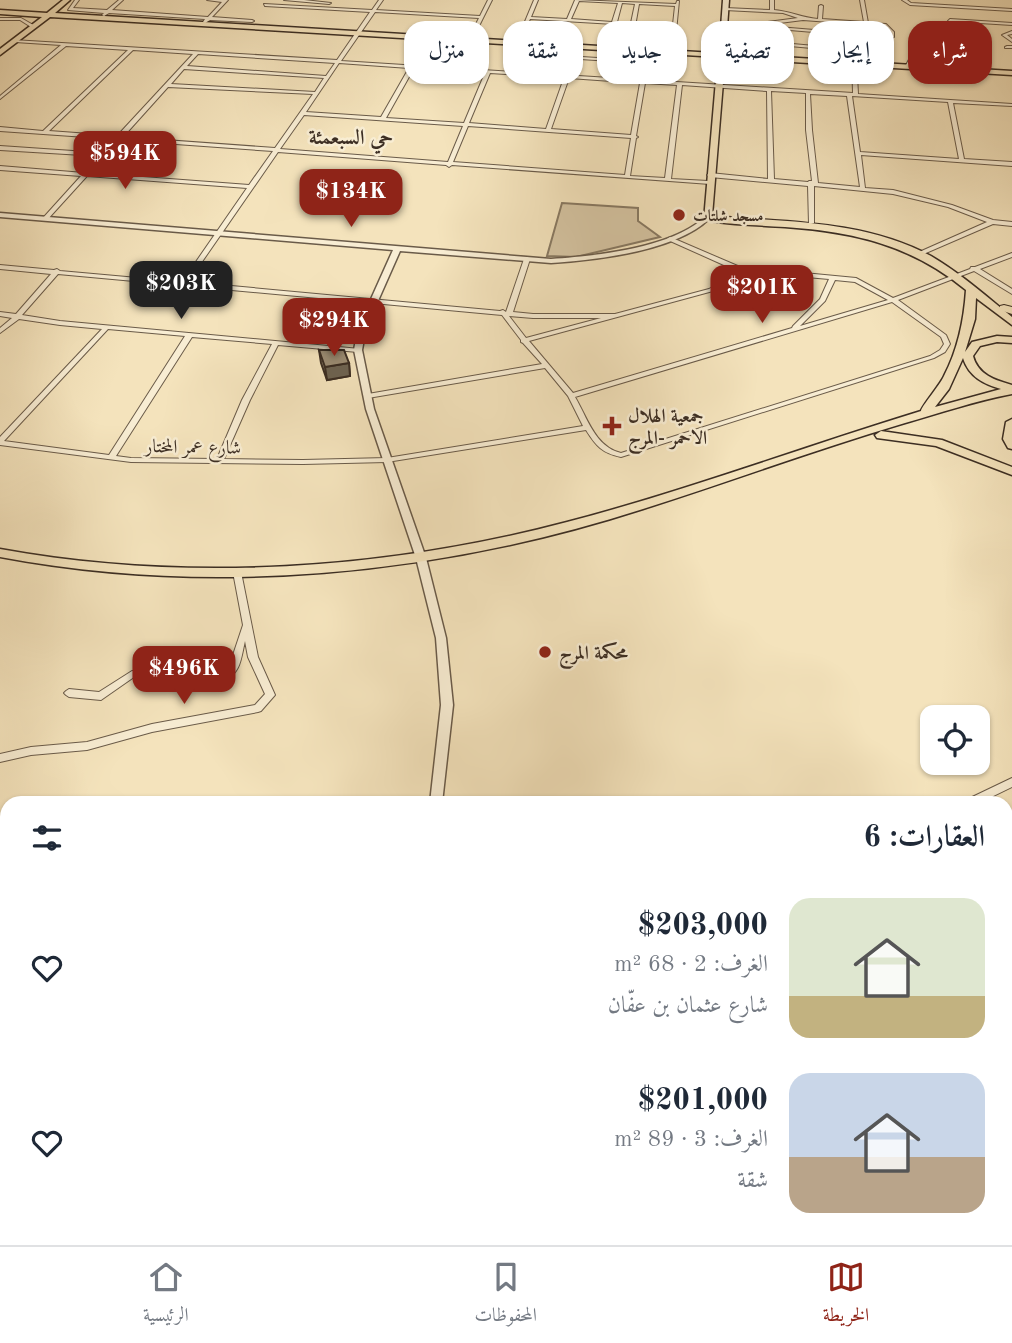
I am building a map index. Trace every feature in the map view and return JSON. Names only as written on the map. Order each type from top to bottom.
[{"type":"main road","points":[[2,50],[67,0]]},
{"type":"main road","points":[[724,21],[726,0]]},
{"type":"main road","points":[[0,12],[104,15],[404,35]]},
{"type":"main road","points":[[894,65],[1012,73]]},
{"type":"main road","points":[[707,217],[718,86]]},
{"type":"main road","points":[[707,217],[811,223],[875,231],[924,253],[1009,311]]},
{"type":"main road","points":[[707,217],[852,232],[924,253]]},
{"type":"main road","points":[[955,275],[971,292],[1012,322]]},
{"type":"main road","points":[[907,419],[928,408],[940,397],[971,318],[971,292]]},
{"type":"main road","points":[[1012,340],[997,339],[976,344],[968,356],[972,369],[980,376],[1012,390]]},
{"type":"main road","points":[[0,553],[113,567],[237,572],[339,568],[421,558],[577,523],[702,486],[825,444],[1012,390]]},
{"type":"main road","points":[[825,444],[881,435],[949,413],[1012,399]]},
{"type":"main road","points":[[1012,422],[1009,439],[1012,444]]},
{"type":"main road","points":[[881,435],[938,443],[1012,471]]},
{"type":"street","points":[[78,0],[70,9],[104,15],[121,0]]},
{"type":"street","points":[[209,0],[225,1]]},
{"type":"street","points":[[250,24],[270,0]]},
{"type":"street","points":[[286,0],[484,12]]},
{"type":"street","points":[[480,21],[490,0]]},
{"type":"street","points":[[527,21],[536,0]]},
{"type":"street","points":[[569,20],[577,0],[678,3],[676,21]]},
{"type":"street","points":[[772,0],[772,11]]},
{"type":"street","points":[[862,0],[866,21]]},
{"type":"street","points":[[904,0],[910,4],[1012,10]]},
{"type":"street","points":[[205,22],[225,1]]},
{"type":"street","points":[[615,21],[620,2]]},
{"type":"street","points":[[633,21],[637,3]]},
{"type":"street","points":[[265,5],[377,6],[481,18]]},
{"type":"street","points":[[185,282],[377,6]]},
{"type":"street","points":[[820,20],[821,6]]},
{"type":"street","points":[[725,9],[772,11],[794,14],[803,19]]},
{"type":"street","points":[[528,18],[597,22]]},
{"type":"street","points":[[0,19],[21,19],[33,26]]},
{"type":"street","points":[[950,20],[1012,24]]},
{"type":"street","points":[[792,21],[835,21]]},
{"type":"street","points":[[1012,32],[1004,35],[1012,41]]},
{"type":"street","points":[[15,41],[404,66]]},
{"type":"street","points":[[0,98],[65,44]]},
{"type":"street","points":[[45,132],[131,49]]},
{"type":"street","points":[[45,219],[196,53]]},
{"type":"street","points":[[183,67],[327,77]]},
{"type":"street","points":[[383,119],[404,81]]},
{"type":"street","points":[[449,164],[483,84]]},
{"type":"street","points":[[548,130],[564,84]]},
{"type":"street","points":[[627,177],[643,84]]},
{"type":"street","points":[[668,180],[680,84]]},
{"type":"street","points":[[687,84],[1012,105]]},
{"type":"street","points":[[855,84],[856,95]]},
{"type":"street","points":[[166,85],[315,93]]},
{"type":"street","points":[[769,89],[771,179]]},
{"type":"street","points":[[808,92],[813,182],[811,223]]},
{"type":"street","points":[[849,94],[863,187]]},
{"type":"street","points":[[950,101],[962,159]]},
{"type":"street","points":[[302,113],[635,137]]},
{"type":"street","points":[[0,129],[668,180],[771,179],[813,182],[863,187],[922,199],[992,222],[1012,223]]},
{"type":"street","points":[[0,148],[102,155]]},
{"type":"street","points":[[858,153],[1012,164]]},
{"type":"street","points":[[0,168],[251,187]]},
{"type":"street","points":[[0,215],[527,259],[574,260],[670,239],[700,226],[707,217]]},
{"type":"street","points":[[924,253],[992,222]]},
{"type":"street","points":[[506,313],[523,341],[571,396],[587,428],[608,451],[631,454],[943,351],[947,344],[944,337],[893,300],[856,280],[739,269],[670,239]]},
{"type":"street","points":[[398,247],[374,300],[358,342],[358,350],[387,460],[421,558],[438,618],[445,664],[447,705],[437,796]]},
{"type":"street","points":[[571,396],[893,300],[1012,255]]},
{"type":"street","points":[[506,313],[527,259]]},
{"type":"street","points":[[0,267],[553,317],[618,316]]},
{"type":"street","points":[[972,268],[1012,292]]},
{"type":"street","points":[[523,341],[711,290],[729,280],[739,269]]},
{"type":"street","points":[[0,331],[16,318],[57,271]]},
{"type":"street","points":[[790,331],[823,300],[833,277]]},
{"type":"street","points":[[0,314],[16,318],[189,336],[358,350]]},
{"type":"street","points":[[553,317],[560,331]]},
{"type":"street","points":[[0,442],[107,327]]},
{"type":"street","points":[[111,458],[189,336]]},
{"type":"street","points":[[219,462],[246,400],[276,343]]},
{"type":"street","points":[[368,396],[544,366]]},
{"type":"street","name":"شارع عمر المختار","points":[[0,442],[111,458],[219,462],[387,460],[587,428]]},
{"type":"street","points":[[0,758],[31,751],[87,746],[152,728],[262,705],[270,695],[253,657],[237,572]]},
{"type":"street","points":[[69,693],[101,696],[132,674],[224,678],[232,672],[246,625]]},
{"type":"street","points":[[984,796],[1012,782]]},
{"type":"shaded area","points":[[562,203],[638,208],[638,221],[660,237],[576,257],[547,256]]},
{"type":"building","points":[[319,350],[344,350],[349,363],[325,367]]},
{"type":"place","name":"مسجد شلتات","points":[[679,215]]},
{"type":"place","name":"جمعية الهلال الاحمر -المرج","points":[[612,426]]},
{"type":"place","name":"محكمة المرج","points":[[545,652]]},
{"type":"district","name":"حي السبعمئة","points":[[351,137]]}]
